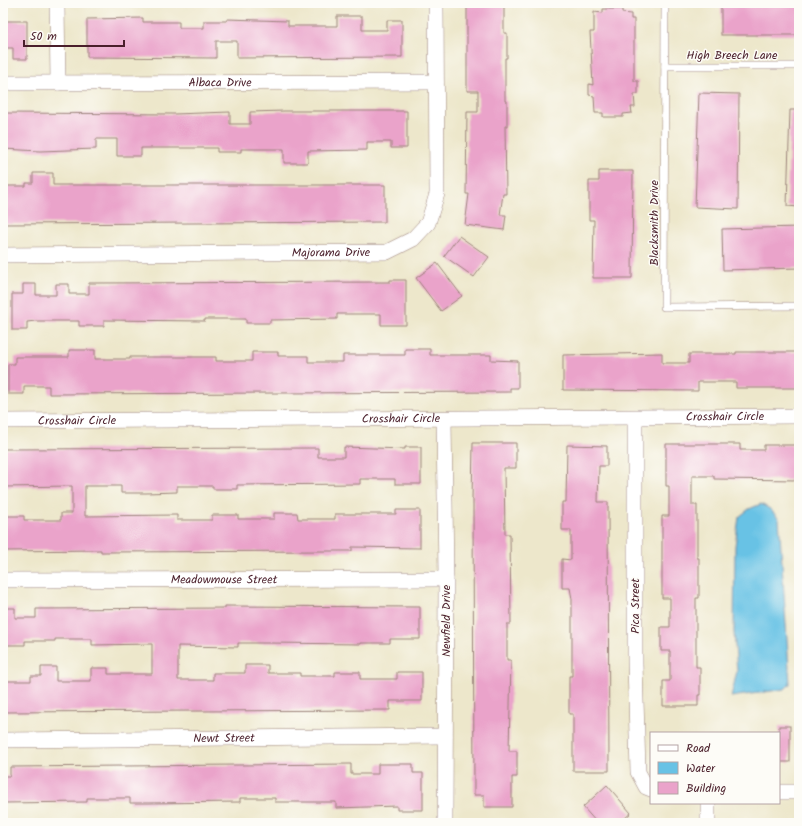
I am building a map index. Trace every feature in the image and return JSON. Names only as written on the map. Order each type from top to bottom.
[{"type":"street","points":[[57,3],[58,83]]},
{"type":"street","name":"Majorama Drive","points":[[3,255],[387,252],[413,239],[428,223],[437,194],[436,3]]},
{"type":"street","name":"Albaca Drive","points":[[3,83],[436,82]]},
{"type":"street","name":"Crosshair Circle","points":[[3,421],[799,416]]},
{"type":"street","name":"Pica Street","points":[[635,418],[634,663],[638,772],[646,787],[650,789]]},
{"type":"street","name":"Newfield Drive","points":[[444,419],[446,579],[445,823]]},
{"type":"street","name":"Meadowmouse Street","points":[[3,580],[446,579]]},
{"type":"street","name":"Newt Street","points":[[3,740],[445,736]]},
{"type":"street","points":[[780,792],[799,792]]},
{"type":"street","points":[[708,804],[708,823]]},
{"type":"lane","name":"Blacksmith Drive","points":[[665,3],[664,307],[799,306]]},
{"type":"lane","name":"High Breech Lane","points":[[665,66],[799,66]]},
{"type":"water","points":[[761,504],[770,509],[779,519],[790,684],[785,689],[731,697],[737,671],[734,632],[735,546],[739,517],[749,509]]},
{"type":"building","points":[[467,3],[504,3],[504,33],[507,33],[507,58],[505,58],[505,101],[507,101],[507,126],[505,126],[506,194],[503,194],[500,215],[506,215],[504,230],[465,225],[469,194],[466,194],[467,112],[478,112],[478,91],[467,91]]},
{"type":"building","points":[[721,3],[799,3],[799,35],[721,35]]},
{"type":"building","points":[[603,9],[622,9],[622,13],[631,14],[631,19],[634,19],[634,81],[638,81],[638,94],[634,94],[635,107],[631,107],[632,113],[623,114],[623,117],[603,117],[603,113],[595,113],[594,96],[589,95],[589,84],[593,85],[590,32],[594,32],[594,12],[603,13]]},
{"type":"building","points":[[337,16],[362,16],[362,30],[387,30],[387,20],[402,20],[402,57],[237,58],[237,41],[216,41],[216,58],[87,57],[87,19],[143,18],[143,22],[179,22],[179,28],[204,28],[204,21],[227,21],[227,19],[288,21],[288,26],[337,26]]},
{"type":"building","points":[[3,21],[27,21],[27,59],[13,59],[13,48],[3,48]]},
{"type":"building","points":[[699,93],[739,94],[738,209],[695,207]]},
{"type":"building","points":[[790,110],[799,110],[799,207],[787,206]]},
{"type":"building","points":[[407,111],[407,148],[391,148],[391,142],[367,142],[367,150],[308,151],[308,163],[284,163],[284,149],[241,149],[241,152],[217,152],[217,148],[141,148],[141,156],[117,156],[117,139],[96,139],[96,149],[40,151],[3,149],[3,113],[174,114],[230,112],[230,124],[250,124],[250,112]]},
{"type":"building","points":[[599,171],[633,171],[632,278],[593,278],[594,220],[589,220],[589,181],[599,181]]},
{"type":"building","points":[[33,173],[53,173],[53,185],[385,185],[385,222],[3,224],[3,186],[26,186],[26,183],[33,183]]},
{"type":"building","points":[[799,227],[799,268],[723,270],[722,229]]},
{"type":"building","points":[[459,236],[489,257],[474,277],[444,256]]},
{"type":"building","points":[[437,263],[462,296],[441,311],[416,278]]},
{"type":"building","points":[[390,280],[406,280],[406,325],[381,325],[381,314],[337,314],[337,319],[270,320],[270,323],[246,323],[246,319],[205,319],[205,321],[104,320],[104,326],[79,326],[79,321],[36,321],[27,322],[27,330],[12,330],[12,294],[23,294],[23,284],[36,284],[36,295],[56,295],[56,284],[69,284],[69,294],[89,294],[89,283],[390,282]]},
{"type":"building","points":[[405,349],[430,349],[430,355],[491,355],[491,360],[518,361],[518,388],[510,388],[510,392],[49,394],[49,386],[24,386],[24,394],[8,394],[8,364],[15,364],[15,357],[69,357],[69,350],[95,350],[95,359],[130,359],[130,357],[216,357],[216,361],[252,361],[252,352],[278,352],[278,356],[308,356],[308,362],[343,362],[343,355],[405,355]]},
{"type":"building","points":[[736,352],[799,352],[799,388],[736,388],[736,382],[698,382],[698,391],[563,390],[563,355],[662,353],[662,363],[689,363],[689,354],[736,354]]},
{"type":"building","points":[[473,443],[516,443],[516,468],[504,468],[505,534],[510,534],[511,624],[507,624],[507,660],[511,660],[509,751],[517,751],[517,777],[512,777],[512,807],[484,807],[484,795],[474,795]]},
{"type":"building","points":[[666,444],[740,444],[740,450],[764,450],[764,445],[799,445],[799,480],[714,479],[714,476],[692,476],[692,505],[697,505],[697,558],[699,558],[699,598],[696,598],[696,667],[700,667],[700,695],[698,695],[698,706],[663,706],[663,681],[670,681],[670,651],[661,651],[661,627],[670,627],[670,598],[662,598],[662,516],[669,516],[669,486],[666,486]]},
{"type":"building","points":[[567,445],[607,446],[607,466],[599,466],[598,502],[608,502],[609,771],[573,771],[573,714],[569,714],[569,676],[572,676],[572,599],[570,588],[562,588],[562,559],[571,560],[571,530],[562,530],[562,502],[566,502]]},
{"type":"building","points":[[344,447],[405,449],[405,447],[421,447],[421,484],[395,484],[395,479],[360,479],[360,484],[237,485],[237,489],[213,489],[213,486],[177,486],[177,492],[146,493],[121,493],[121,486],[85,486],[85,516],[177,515],[177,520],[212,520],[212,515],[238,515],[238,519],[274,519],[274,513],[297,513],[298,519],[335,519],[335,514],[396,514],[396,510],[420,510],[420,548],[352,547],[352,551],[3,551],[3,516],[24,516],[24,520],[61,520],[61,513],[72,513],[72,486],[3,487],[3,449],[318,448],[318,457],[344,457]]},
{"type":"building","points":[[225,606],[420,607],[420,639],[390,639],[390,643],[361,644],[238,643],[238,647],[178,646],[178,680],[213,680],[213,673],[245,673],[245,665],[268,665],[268,673],[300,673],[300,676],[335,676],[335,672],[360,672],[360,679],[397,679],[397,672],[422,672],[422,701],[390,701],[390,710],[3,712],[3,681],[31,681],[31,676],[41,676],[41,667],[56,667],[56,681],[91,681],[91,668],[108,668],[108,674],[152,674],[152,644],[92,645],[92,639],[55,639],[55,641],[25,641],[25,645],[3,645],[3,608],[15,608],[15,618],[36,618],[36,609],[225,608]]},
{"type":"building","points":[[779,726],[790,726],[790,762],[780,762]]},
{"type":"building","points":[[351,764],[351,774],[378,774],[378,764],[413,764],[413,773],[423,773],[423,810],[397,810],[397,806],[336,808],[336,802],[275,802],[275,798],[240,798],[240,802],[130,803],[130,798],[87,798],[87,802],[3,803],[3,776],[10,776],[10,767]]},
{"type":"building","points":[[607,785],[631,813],[619,823],[597,823],[583,807]]}]
